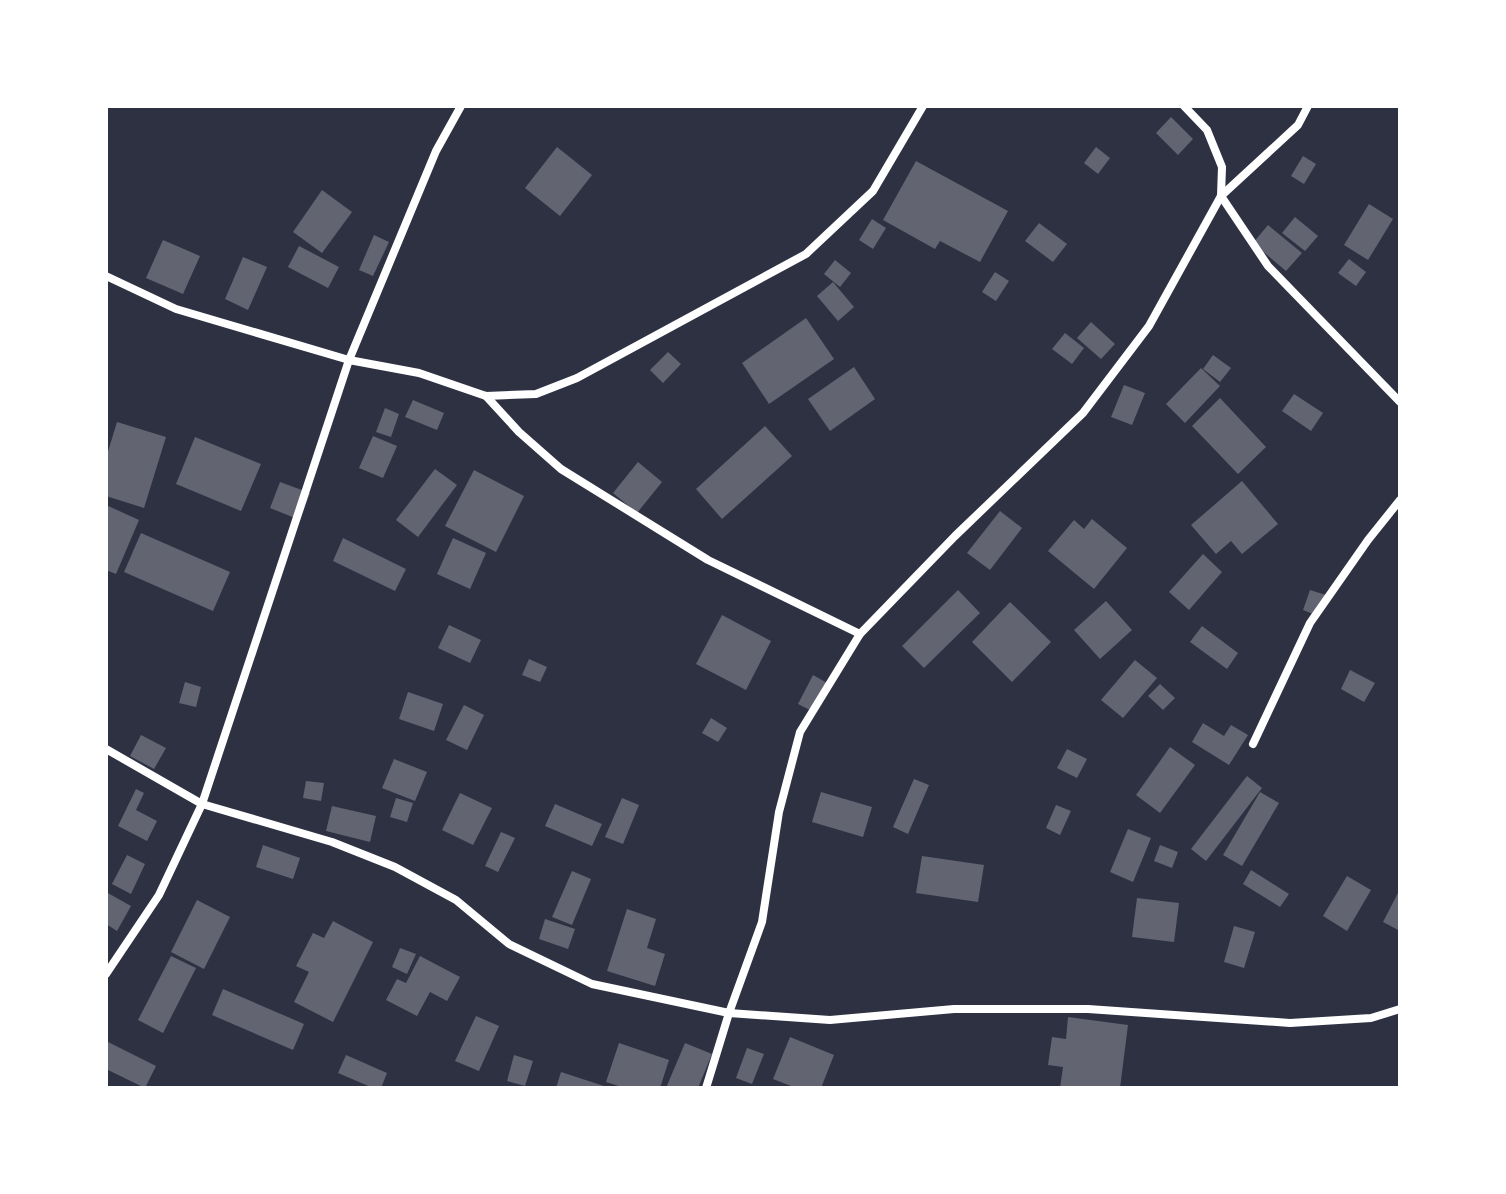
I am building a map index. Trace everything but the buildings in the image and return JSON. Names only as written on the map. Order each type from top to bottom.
[{"type":"street","points":[[106,974],[159,895],[202,804],[349,360],[436,151],[461,106]]},
{"type":"street","points":[[106,276],[176,309],[349,360],[419,373],[486,396],[536,394],[577,378],[806,254],[873,191],[923,106]]},
{"type":"street","points":[[1184,106],[1207,130],[1222,167],[1221,196],[1268,266],[1400,402]]},
{"type":"street","points":[[706,1088],[762,922],[779,812],[800,732],[860,634],[955,536],[1083,413],[1149,326],[1221,196],[1298,125],[1308,106]]},
{"type":"street","points":[[486,396],[519,432],[561,469],[708,560],[860,634]]},
{"type":"street","points":[[1253,744],[1310,623],[1400,500]]},
{"type":"street","points":[[106,749],[202,804],[332,842],[395,867],[456,900],[509,944],[592,984],[729,1013],[830,1020],[954,1009],[1088,1009],[1290,1023],[1371,1018],[1400,1009]]}]
